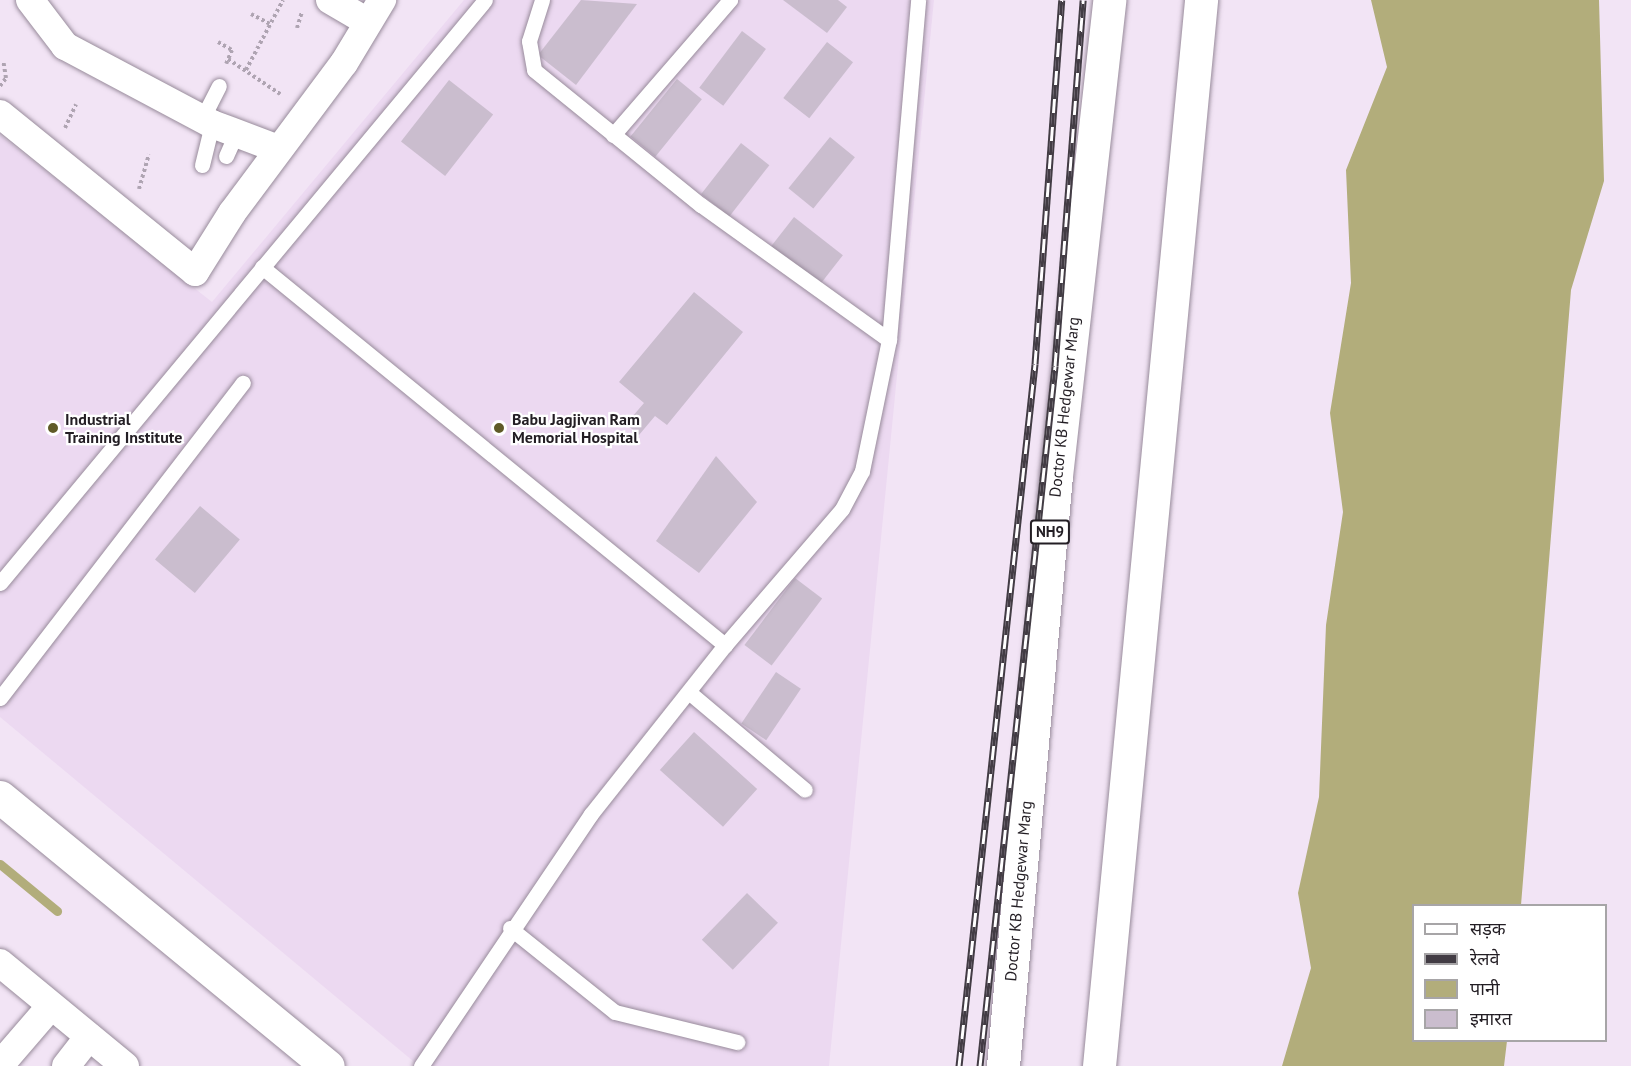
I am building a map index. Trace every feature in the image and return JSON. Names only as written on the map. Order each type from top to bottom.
[{"type":"main road","name":"Doctor KB Hedgewar Marg","points":[[1003,1066],[1056,476],[1109,0]]},
{"type":"main road","points":[[1099,1066],[1202,0]]},
{"type":"main road","points":[[0,797],[328,1066]]},
{"type":"street","points":[[30,0],[65,46],[219,133],[278,149]]},
{"type":"street","points":[[0,114],[195,272],[225,209],[278,149],[338,72],[375,11],[330,0]]},
{"type":"street","points":[[0,963],[125,1066]]},
{"type":"street","points":[[0,1065],[51,1006]]},
{"type":"street","points":[[66,1066],[89,1037]]},
{"type":"lane","points":[[0,583],[485,0]]},
{"type":"lane","points":[[543,0],[529,41],[534,70],[613,135],[889,340]]},
{"type":"lane","points":[[613,135],[730,0]]},
{"type":"lane","points":[[421,1066],[510,928],[591,814],[690,693],[725,645],[842,509],[861,471],[889,340],[918,0]]},
{"type":"lane","points":[[202,165],[219,133],[219,86]]},
{"type":"lane","points":[[262,267],[725,645]]},
{"type":"lane","points":[[0,698],[243,383]]},
{"type":"lane","points":[[690,693],[805,790]]},
{"type":"lane","points":[[510,928],[615,1012],[737,1042]]},
{"type":"path","points":[[246,70],[283,0]]},
{"type":"path","points":[[251,14],[270,24]]},
{"type":"path","points":[[228,59],[280,94]]},
{"type":"path","points":[[0,87],[6,78],[3,60]]},
{"type":"shaded area","name":"Babu Jagjivan Ram Memorial Hospital","points":[[464,0],[934,0],[829,1066],[419,1066],[0,717],[0,135],[212,302]]},
{"type":"water","points":[[1371,0],[1599,0],[1604,181],[1571,290],[1521,904],[1412,904],[1412,1042],[1507,1042],[1504,1066],[1282,1066],[1311,968],[1298,893],[1319,797],[1326,625],[1343,512],[1330,413],[1351,283],[1346,170],[1387,67]]},
{"type":"building","points":[[581,0],[637,4],[576,85],[538,55]]},
{"type":"building","points":[[783,0],[838,0],[847,7],[827,33]]},
{"type":"building","points":[[742,31],[766,49],[723,106],[699,88]]},
{"type":"building","points":[[827,42],[853,62],[809,118],[783,98]]},
{"type":"building","points":[[677,79],[702,99],[655,157],[630,137]]},
{"type":"building","points":[[449,80],[493,114],[445,176],[401,141]]},
{"type":"building","points":[[830,137],[855,157],[813,208],[788,188]]},
{"type":"building","points":[[741,143],[769,165],[729,216],[701,194]]},
{"type":"building","points":[[794,217],[843,255],[819,286],[770,248]]},
{"type":"building","points":[[694,292],[743,332],[667,425],[655,416],[639,435],[626,424],[644,403],[619,382]]},
{"type":"building","points":[[716,456],[757,502],[699,573],[656,541]]},
{"type":"building","points":[[200,506],[240,539],[195,593],[155,560]]},
{"type":"building","points":[[795,578],[822,598],[772,666],[744,645]]},
{"type":"building","points":[[776,672],[801,689],[766,740],[741,723]]},
{"type":"building","points":[[694,732],[757,789],[723,827],[660,770]]},
{"type":"building","points":[[747,893],[778,923],[733,970],[702,940]]},
{"type":"waterway","points":[[0,864],[57,911]]},
{"type":"railway","points":[[959,1066],[1035,364],[1062,0]]},
{"type":"railway","points":[[980,1066],[1055,366],[1083,0]]},
{"type":"place","name":"Industrial Training Institute","points":[[53,428]]},
{"type":"place","name":"Babu Jagjivan Ram Memorial Hospital","points":[[499,428]]}]
